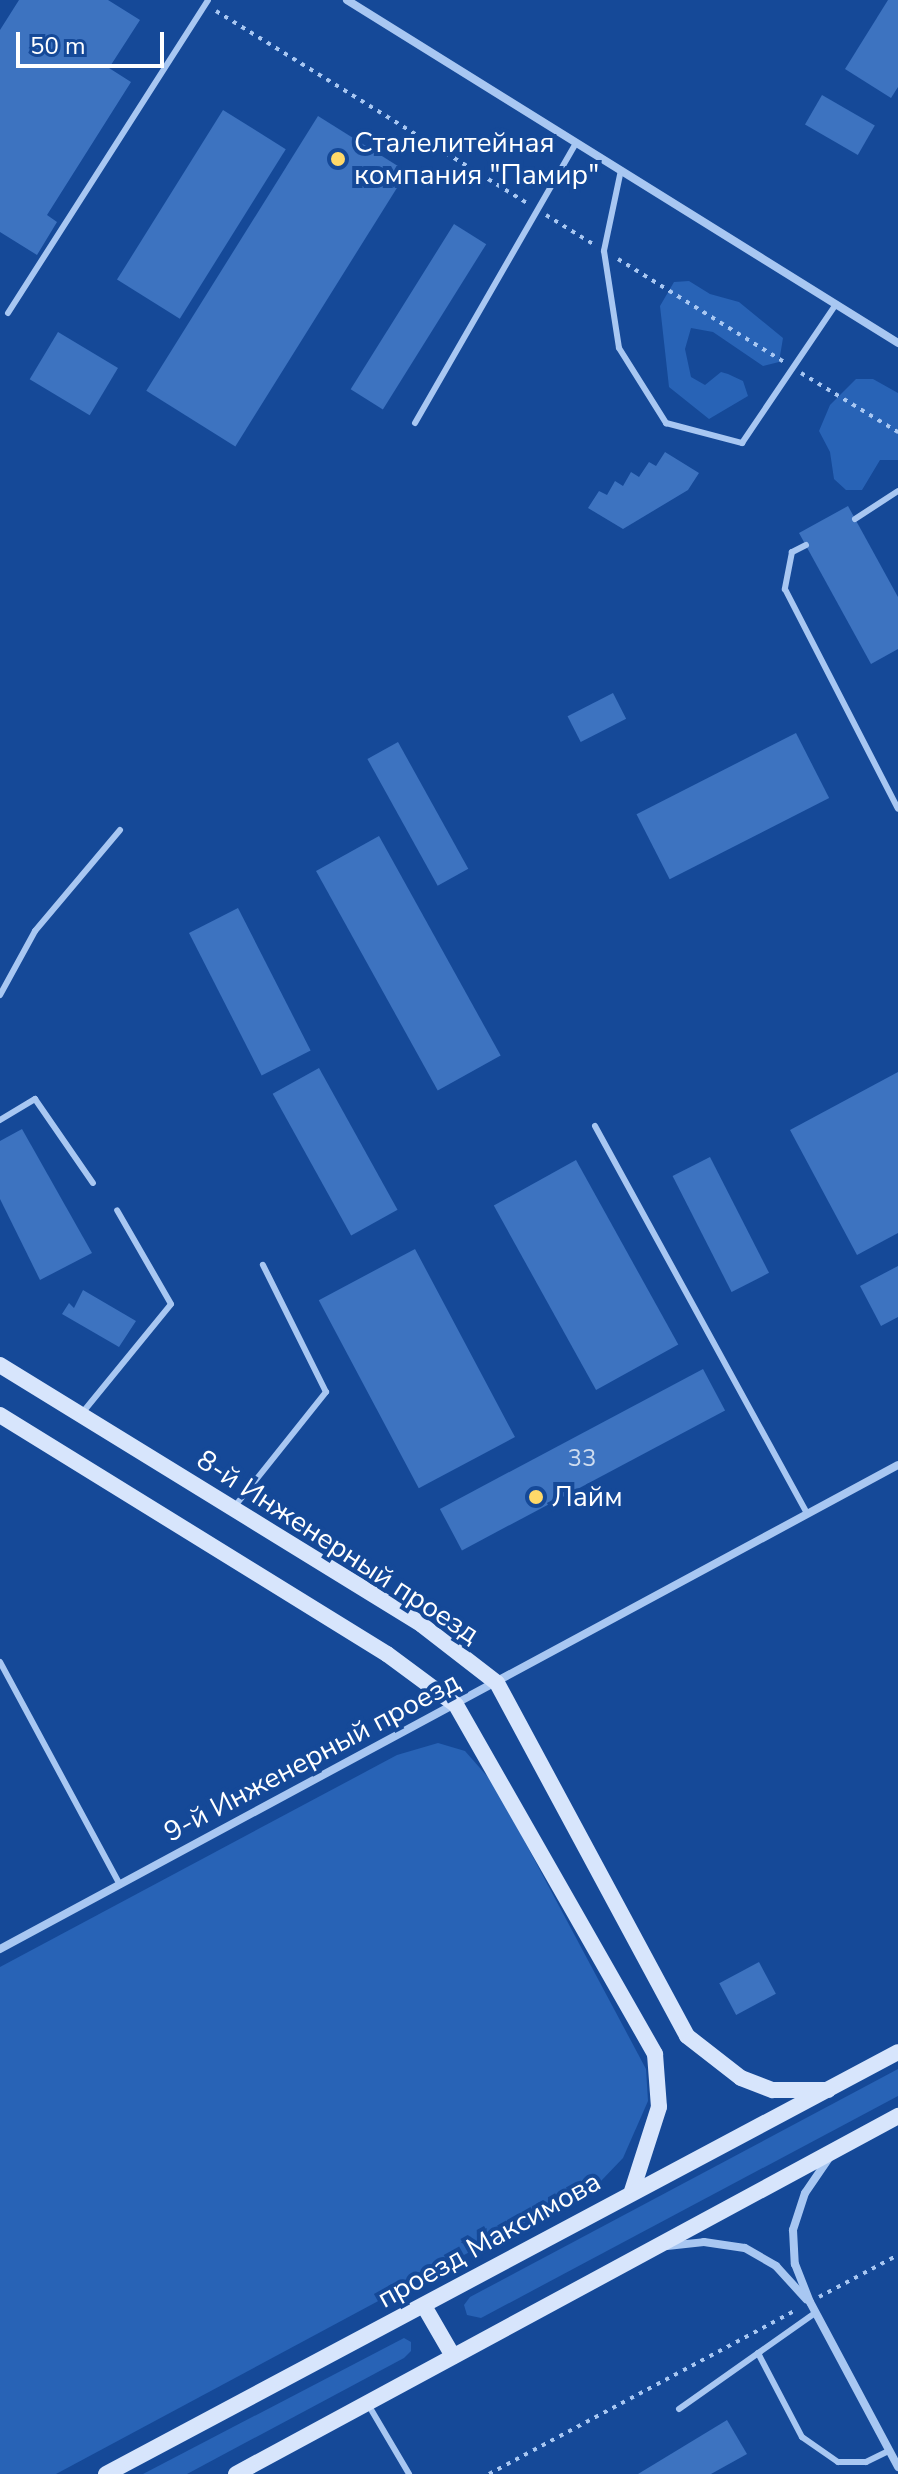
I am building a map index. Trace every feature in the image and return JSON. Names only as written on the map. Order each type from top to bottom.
[{"type":"street","points":[[347,0],[898,343]]},
{"type":"street","name":"8-й Инженерный проезд","points":[[0,1365],[422,1625],[497,1683],[585,1856],[687,2036],[741,2078],[773,2090],[828,2090]]},
{"type":"street","points":[[0,1415],[387,1654],[456,1705],[655,2054],[659,2107],[632,2191]]},
{"type":"street","name":"9-й Инженерный проезд","points":[[0,1949],[898,1465]]},
{"type":"street","name":"проезд Максимова","points":[[106,2474],[424,2306],[632,2191],[898,2052]]},
{"type":"street","points":[[237,2474],[898,2116]]},
{"type":"street","points":[[836,2149],[805,2193],[793,2230],[795,2264],[815,2313],[898,2467]]},
{"type":"street","points":[[652,2248],[704,2242],[745,2248],[776,2266],[810,2302]]},
{"type":"street","points":[[424,2306],[453,2356]]},
{"type":"lane","points":[[8,313],[208,0]]},
{"type":"lane","points":[[415,423],[576,143]]},
{"type":"lane","points":[[621,170],[604,251],[619,348],[666,423],[742,443],[836,304]]},
{"type":"lane","points":[[855,519],[898,491]]},
{"type":"lane","points":[[806,545],[792,552],[785,589],[898,809]]},
{"type":"lane","points":[[0,995],[35,931],[120,830]]},
{"type":"lane","points":[[0,1120],[35,1099],[93,1183]]},
{"type":"lane","points":[[595,1126],[807,1514]]},
{"type":"lane","points":[[81,1415],[171,1304],[117,1210]]},
{"type":"lane","points":[[233,1508],[326,1392],[263,1265]]},
{"type":"lane","points":[[0,1662],[120,1885]]},
{"type":"lane","points":[[679,2409],[815,2313]]},
{"type":"lane","points":[[758,2353],[802,2437],[838,2462],[866,2462],[889,2451]]},
{"type":"lane","points":[[367,2403],[409,2474]]},
{"type":"path","points":[[489,2474],[898,2255]]},
{"type":"shaded area","points":[[689,281],[710,294],[739,302],[783,338],[779,362],[763,366],[713,332],[691,328],[685,349],[691,377],[705,385],[721,372],[728,374],[743,381],[748,396],[709,419],[669,387],[660,306],[674,282]]},
{"type":"shaded area","points":[[856,379],[873,379],[898,393],[898,460],[880,460],[862,490],[846,490],[834,479],[830,452],[819,431],[830,405]]},
{"type":"shaded area","points":[[438,1743],[465,1751],[494,1784],[646,2069],[648,2101],[623,2158],[600,2182],[56,2474],[0,2474],[0,1967],[397,1755]]},
{"type":"shaded area","points":[[898,2069],[898,2096],[481,2318],[467,2315],[464,2305],[470,2297]]},
{"type":"shaded area","points":[[404,2338],[411,2342],[411,2351],[404,2358],[187,2474],[143,2474]]},
{"type":"building","points":[[19,0],[108,0],[140,20],[109,68],[131,82],[47,215],[57,222],[37,255],[0,232],[0,30]]},
{"type":"building","points":[[888,0],[898,0],[898,87],[891,98],[845,69]]},
{"type":"building","points":[[822,95],[875,125],[858,155],[805,124]]},
{"type":"building","points":[[223,110],[286,149],[180,319],[117,280]]},
{"type":"building","points":[[318,116],[407,172],[235,446],[146,391]]},
{"type":"building","points":[[454,224],[486,244],[383,410],[351,389]]},
{"type":"building","points":[[58,332],[118,368],[90,415],[30,379]]},
{"type":"building","points":[[665,452],[699,473],[688,490],[623,529],[588,508],[599,491],[607,495],[615,481],[623,486],[631,472],[639,477],[649,462],[656,466]]},
{"type":"building","points":[[848,506],[898,597],[898,649],[871,664],[799,533]]},
{"type":"building","points":[[613,693],[626,719],[581,742],[568,716]]},
{"type":"building","points":[[796,733],[829,798],[670,879],[637,814]]},
{"type":"building","points":[[398,742],[468,869],[438,886],[367,759]]},
{"type":"building","points":[[379,836],[501,1056],[438,1090],[316,871]]},
{"type":"building","points":[[238,908],[311,1051],[262,1076],[189,933]]},
{"type":"building","points":[[319,1068],[398,1210],[351,1235],[273,1094]]},
{"type":"building","points":[[898,1072],[898,1233],[857,1255],[790,1130]]},
{"type":"building","points":[[22,1129],[92,1253],[40,1280],[0,1199],[0,1141]]},
{"type":"building","points":[[710,1157],[769,1273],[732,1292],[673,1176]]},
{"type":"building","points":[[576,1160],[678,1345],[596,1390],[494,1206]]},
{"type":"building","points":[[415,1249],[515,1437],[419,1488],[319,1300]]},
{"type":"building","points":[[898,1266],[898,1317],[881,1326],[860,1286]]},
{"type":"building","points":[[83,1290],[136,1321],[119,1347],[62,1314],[69,1303],[74,1308]]},
{"type":"building","points":[[703,1369],[725,1410],[462,1550],[440,1509]]},
{"type":"building","points":[[759,1962],[776,1994],[736,2015],[719,1983]]},
{"type":"building","points":[[727,2420],[747,2454],[711,2474],[638,2474]]},
{"type":"place","name":"Сталелитейная компания \"Памир\"","points":[[338,159]]},
{"type":"place","name":"Лайм","points":[[536,1497]]}]
